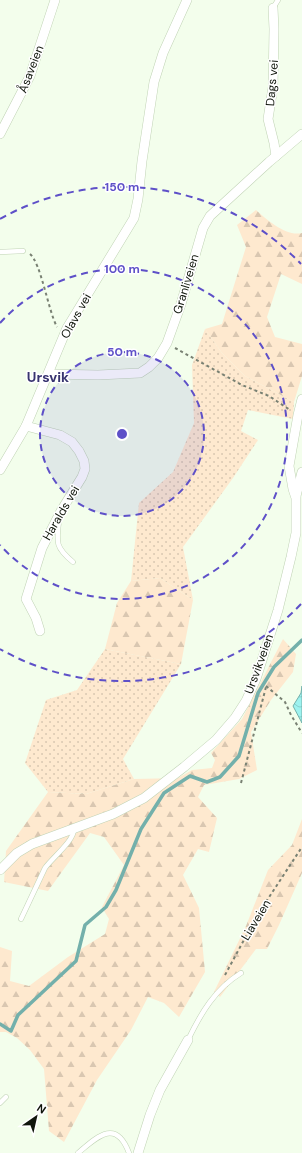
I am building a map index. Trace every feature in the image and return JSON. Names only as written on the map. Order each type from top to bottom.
[{"type":"street","name":"Åsaveien","points":[[0,134],[30,76],[54,0]]},
{"type":"street","name":"Olavs vei","points":[[0,470],[26,426],[64,336],[134,218],[139,193],[142,161],[154,82],[163,53],[187,0]]},
{"type":"street","name":"Dags vei","points":[[273,8],[273,87],[268,119],[276,156]]},
{"type":"street","name":"Granliveien","points":[[49,374],[140,374],[149,367],[158,358],[166,343],[181,304],[203,228],[210,216],[302,134]]},
{"type":"street","name":"Ursvikveien","points":[[0,870],[17,853],[32,844],[113,814],[144,798],[216,740],[235,718],[246,701],[256,679],[278,610],[296,532],[296,498],[289,466],[302,399]]},
{"type":"street","name":"Haralds vei","points":[[26,426],[60,435],[72,442],[84,461],[85,469],[42,548],[26,598],[36,618],[40,631]]},
{"type":"street","points":[[296,498],[302,472]]},
{"type":"street","points":[[138,1153],[160,1090],[188,1040]]},
{"type":"lane","points":[[273,8],[278,0]]},
{"type":"lane","points":[[0,252],[23,251]]},
{"type":"lane","points":[[60,516],[57,534],[58,545],[65,556],[73,562]]},
{"type":"lane","points":[[21,919],[45,868],[50,860],[73,835],[74,829]]},
{"type":"lane","points":[[188,1040],[200,1014],[214,995],[226,983],[241,973]]},
{"type":"lane","points":[[0,1103],[6,1097]]},
{"type":"lane","points":[[78,1153],[101,1135],[114,1133],[123,1140],[128,1153]]},
{"type":"path","points":[[23,251],[31,254],[36,261],[48,306],[56,326],[64,336]]},
{"type":"path","points":[[166,343],[242,385],[269,396],[298,415]]},
{"type":"path","points":[[241,783],[266,686],[285,702],[302,733]]},
{"type":"path","name":"Liaveien","points":[[225,975],[258,914],[302,847]]},
{"type":"green space","points":[[256,210],[271,223],[284,230],[296,234],[302,233],[302,284],[281,274],[267,317],[275,337],[302,344],[302,376],[294,402],[245,376],[222,353],[205,329],[222,324],[246,247],[237,225]]},
{"type":"green space","points":[[205,329],[222,353],[245,376],[294,402],[293,419],[248,410],[241,431],[258,440],[233,478],[183,547],[193,600],[160,578],[131,581],[139,503],[173,472],[194,423],[192,365]]},
{"type":"green space","points":[[160,578],[193,600],[181,664],[105,649],[117,603],[131,581]]},
{"type":"green space","points":[[283,639],[296,654],[293,672],[271,700],[251,732],[257,770],[239,779],[204,785],[198,797],[217,818],[209,852],[198,849],[183,875],[199,908],[205,972],[179,1017],[164,1003],[148,997],[131,1030],[97,1080],[64,1142],[49,1131],[44,1069],[30,1050],[17,1038],[6,1032],[0,1032],[0,947],[12,951],[10,981],[29,986],[68,957],[105,934],[109,919],[102,907],[124,865],[104,837],[90,833],[48,891],[4,882],[6,851],[48,792],[86,794],[134,779],[178,778],[192,770],[212,768],[215,760],[211,753],[242,719]]},
{"type":"green space","points":[[105,649],[181,664],[123,759],[134,779],[86,794],[48,792],[25,763],[46,700],[77,690]]},
{"type":"green space","points":[[302,819],[302,873],[279,925],[267,949],[256,949],[220,997],[214,992],[246,926],[268,870],[292,845]]},
{"type":"water","points":[[302,686],[302,723],[293,706],[301,693]]},
{"type":"waterway","points":[[0,1024],[11,1031],[18,1015],[76,961],[85,925],[106,907],[116,890],[141,829],[164,793],[190,776],[207,782],[220,777],[239,756],[258,693],[274,667],[302,640]]},
{"type":"district","name":"Ursvik","points":[[48,377]]}]
